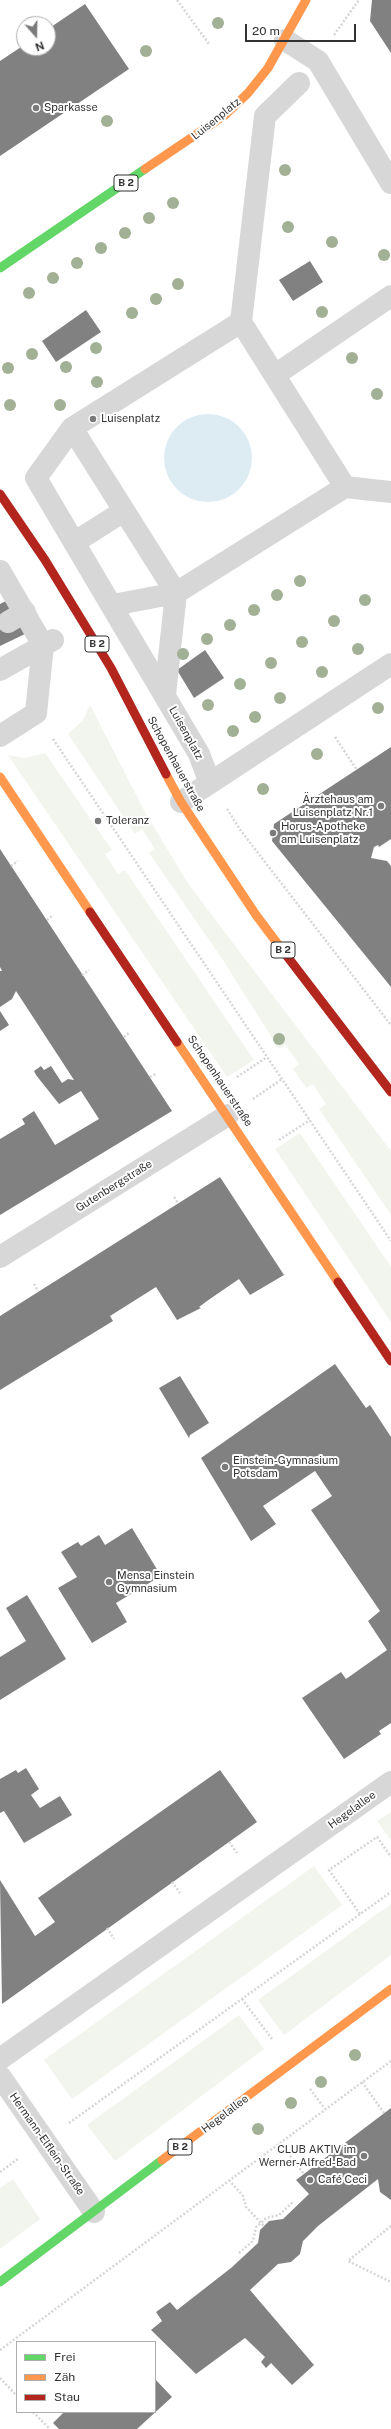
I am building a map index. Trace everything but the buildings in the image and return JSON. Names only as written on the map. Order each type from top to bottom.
[{"type":"main road","name":"B 2","points":[[285,40],[306,0]]},
{"type":"main road","name":"Luisenplatz","points":[[0,268],[225,115],[248,93],[268,68],[285,40]]},
{"type":"main road","name":"Schopenhauerstraße","points":[[0,494],[45,560],[111,668],[181,802],[256,915],[391,1092]]},
{"type":"main road","name":"Schopenhauerstraße","points":[[0,776],[391,1361]]},
{"type":"main road","name":"Hegelallee","points":[[0,2282],[391,1989]]},
{"type":"street","points":[[285,40],[318,61],[391,183]]},
{"type":"street","points":[[299,83],[265,116],[241,322],[345,487]]},
{"type":"street","points":[[275,375],[391,296]]},
{"type":"street","points":[[164,695],[176,593],[72,428],[241,322]]},
{"type":"street","name":"Luisenplatz","points":[[72,428],[36,478],[113,606],[199,754],[210,783]]},
{"type":"street","points":[[113,606],[176,593],[345,487],[391,492]]},
{"type":"street","points":[[75,542],[124,511]]},
{"type":"street","points":[[7,580],[17,617],[50,642]]},
{"type":"street","points":[[0,670],[50,642]]},
{"type":"street","points":[[0,736],[36,713],[50,642]]},
{"type":"street","points":[[181,802],[391,664]]},
{"type":"street","name":"Gutenbergstraße","points":[[0,1257],[228,1115]]},
{"type":"street","name":"Hegelallee","points":[[0,2059],[391,1782]]},
{"type":"street","name":"Hermann-Elflein-Straße","points":[[0,2076],[94,2212]]},
{"type":"path","points":[[177,0],[209,44]]},
{"type":"path","points":[[318,61],[344,19],[359,0]]},
{"type":"path","points":[[318,712],[357,770]]},
{"type":"path","points":[[52,738],[391,1241]]},
{"type":"path","points":[[210,783],[241,831],[391,1025]]},
{"type":"path","points":[[10,866],[18,861]]},
{"type":"path","points":[[47,920],[53,915]]},
{"type":"path","points":[[82,975],[89,970]]},
{"type":"path","points":[[124,1037],[130,1032]]},
{"type":"path","points":[[236,1078],[267,1057]]},
{"type":"path","points":[[150,1077],[157,1073]]},
{"type":"path","points":[[272,1144],[310,1120]]},
{"type":"path","points":[[174,1196],[178,1203]]},
{"type":"path","points":[[34,1284],[38,1291]]},
{"type":"path","points":[[360,1914],[330,1870],[376,1837],[391,1857]]},
{"type":"path","points":[[229,1842],[238,1854]]},
{"type":"path","points":[[172,1882],[181,1894]]},
{"type":"path","points":[[67,2124],[391,1892]]},
{"type":"path","points":[[107,1928],[116,1941]]},
{"type":"path","points":[[242,1999],[274,2042]]},
{"type":"path","points":[[0,2350],[391,2061]]},
{"type":"path","points":[[362,2082],[384,2113]]},
{"type":"path","points":[[306,2084],[325,2109]]},
{"type":"path","points":[[280,2143],[304,2174]]},
{"type":"path","points":[[0,2172],[25,2154]]},
{"type":"path","points":[[229,2180],[243,2196],[246,2207],[264,2226]]},
{"type":"path","points":[[240,2253],[253,2241],[256,2228],[261,2222],[266,2218],[279,2215],[294,2201]]},
{"type":"path","points":[[391,2226],[348,2261],[391,2282]]},
{"type":"path","points":[[0,2378],[16,2395]]},
{"type":"path","points":[[34,2413],[50,2429]]},
{"type":"shaded area","points":[[208,414],[225,418],[239,427],[248,441],[252,458],[248,475],[239,489],[225,498],[208,502],[191,498],[177,489],[168,475],[164,458],[168,441],[177,427],[191,418]]},
{"type":"shaded area","points":[[90,705],[146,814],[189,885],[391,1151],[391,1215],[319,1109],[326,1104],[313,1084],[306,1088],[293,1069],[299,1064],[285,1045],[279,1049],[223,960],[149,853],[155,849],[142,829],[135,834],[68,734],[83,720]]},
{"type":"shaded area","points":[[45,753],[112,850],[105,854],[118,874],[125,870],[254,1060],[227,1077],[8,755],[25,758]]},
{"type":"shaded area","points":[[300,1133],[391,1267],[391,1322],[275,1149]]},
{"type":"shaded area","points":[[391,1812],[391,1840],[377,1821]]},
{"type":"shaded area","points":[[314,1866],[342,1905],[72,2099],[44,2060]]},
{"type":"shaded area","points":[[391,1904],[391,1955],[284,2035],[258,2000]]},
{"type":"shaded area","points":[[239,2015],[264,2049],[115,2161],[87,2125]]},
{"type":"shaded area","points":[[13,2179],[40,2219],[0,2249],[0,2188]]},
{"type":"traffic: fast","points":[[0,268],[145,169]]},
{"type":"traffic: fast","points":[[0,2282],[162,2160]]},
{"type":"traffic: slow","points":[[145,169],[225,115],[248,93],[268,68],[306,0]]},
{"type":"traffic: slow","points":[[166,774],[181,802],[256,915],[280,947]]},
{"type":"traffic: slow","points":[[0,777],[90,912]]},
{"type":"traffic: slow","points":[[177,1042],[338,1282]]},
{"type":"traffic: slow","points":[[162,2160],[391,1989]]},
{"type":"traffic: jam","points":[[0,494],[45,560],[111,668],[166,774]]},
{"type":"traffic: jam","points":[[90,912],[177,1042]]},
{"type":"traffic: jam","points":[[280,947],[391,1092]]},
{"type":"traffic: jam","points":[[338,1282],[391,1361]]},
{"type":"place","name":"Sparkasse","points":[[36,108]]},
{"type":"place","name":"Luisenplatz","points":[[93,419]]},
{"type":"place","name":"Ärztehaus am Luisenplatz Nr.1","points":[[381,806]]},
{"type":"place","name":"Toleranz","points":[[98,821]]},
{"type":"place","name":"Horus-Apotheke am Luisenplatz","points":[[273,833]]},
{"type":"place","name":"Einstein-Gymnasium Potsdam","points":[[225,1467]]},
{"type":"place","name":"Mensa Einstein Gymnasium","points":[[109,1582]]},
{"type":"place","name":"CLUB AKTIV im Werner-Alfred-Bad","points":[[364,2156]]},
{"type":"place","name":"Café Ceci","points":[[310,2180]]}]
